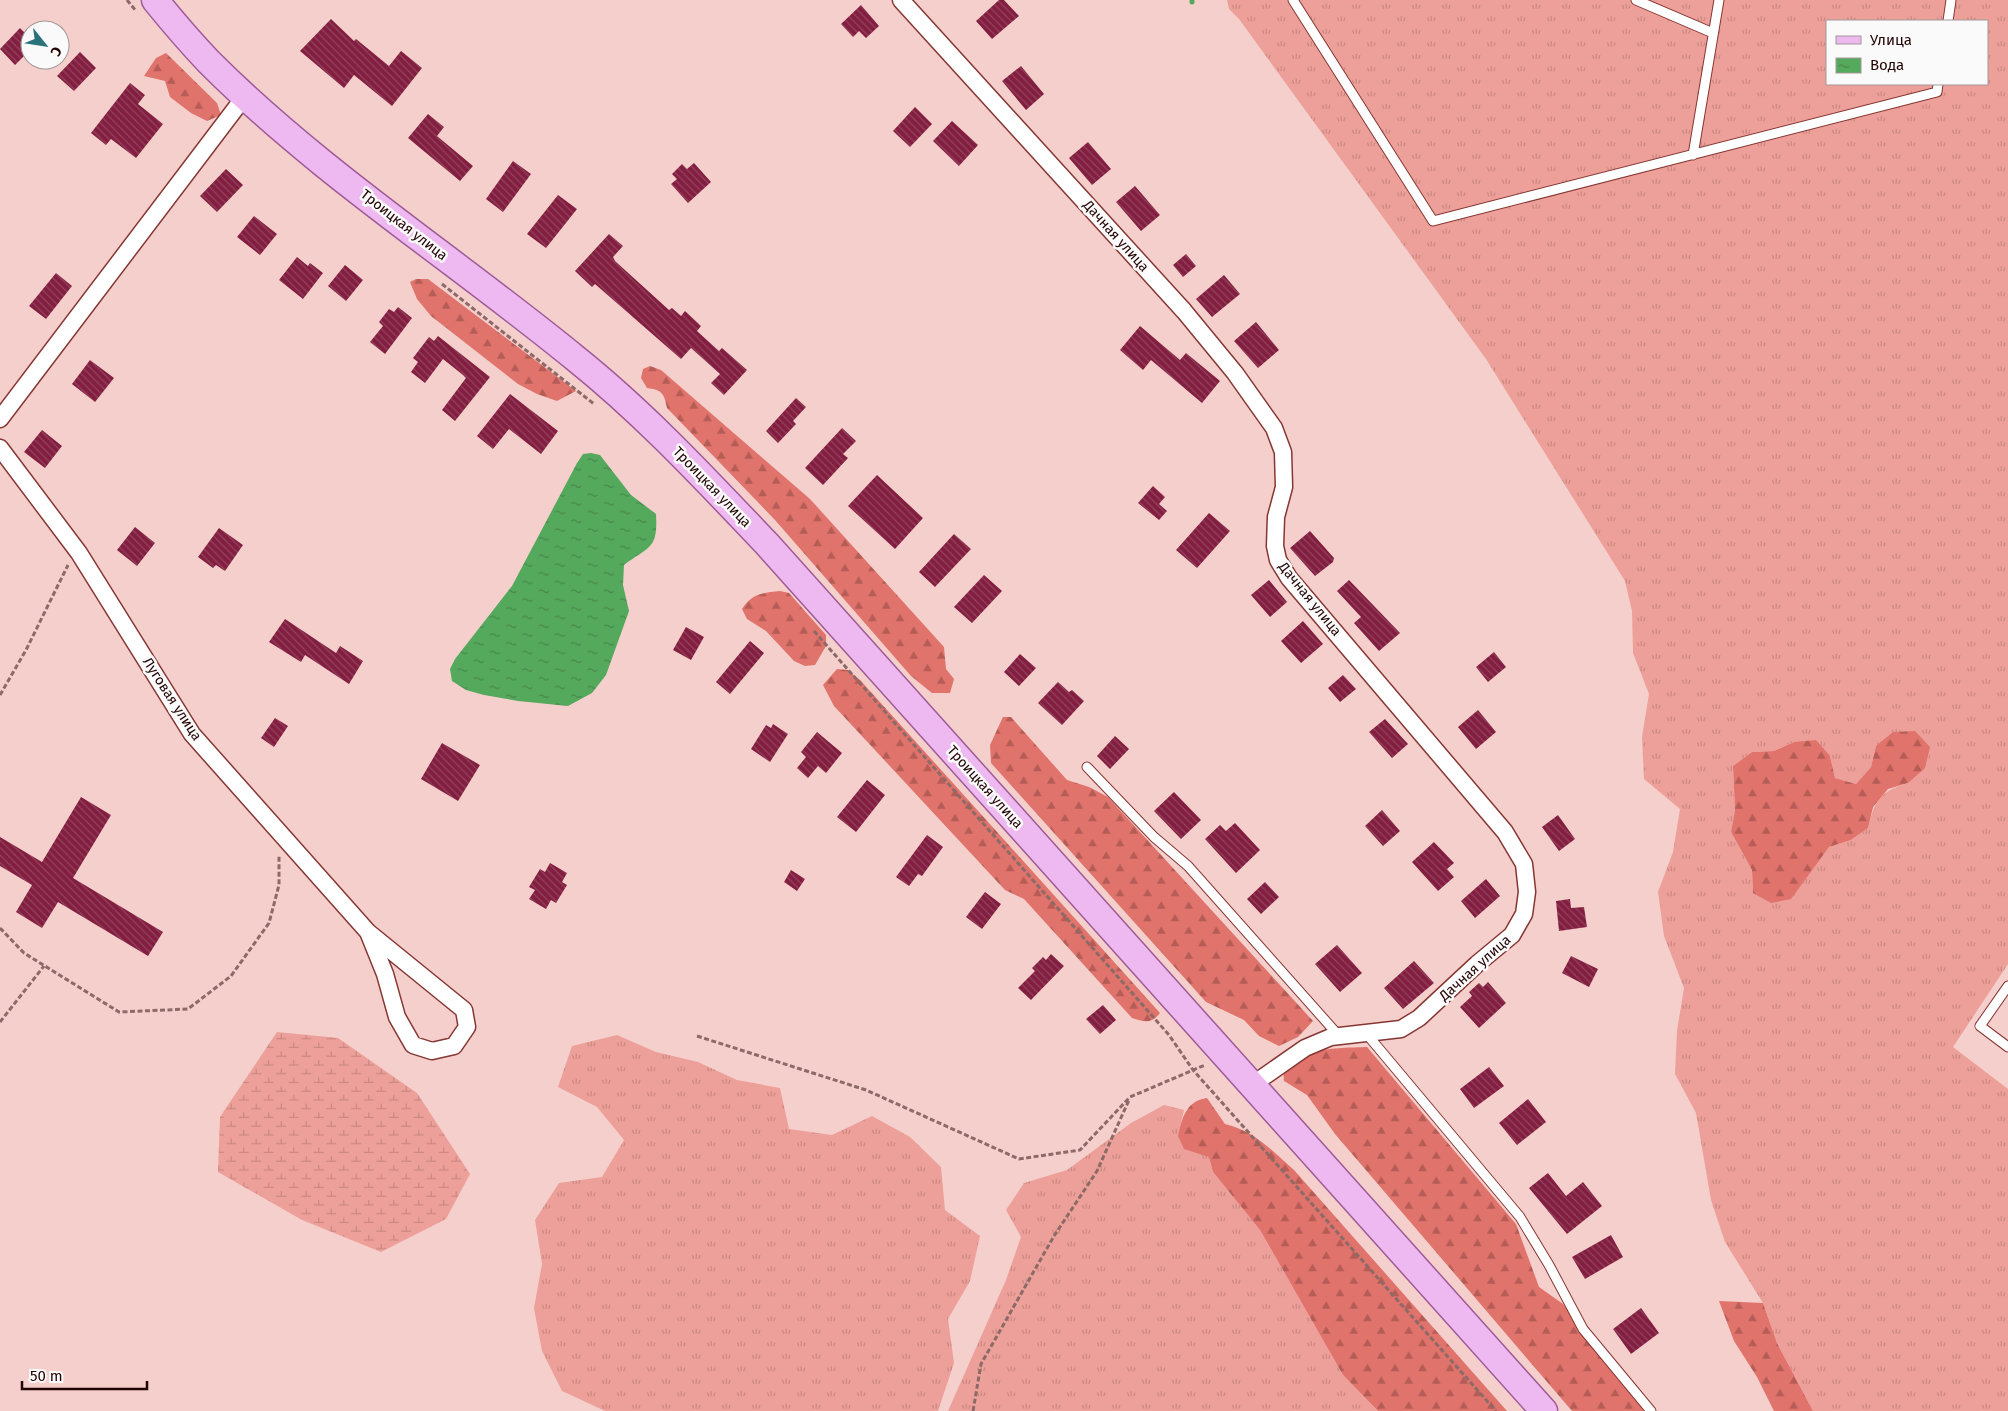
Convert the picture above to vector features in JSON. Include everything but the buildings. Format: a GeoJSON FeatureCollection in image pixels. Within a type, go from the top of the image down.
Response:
{"type":"FeatureCollection","features":[{"type":"Feature","properties":{"kind":"main road","name":"Троицкая улица"},"geometry":{"type":"LineString","coordinates":[[147,8],[209,61],[245,96],[347,181],[574,357],[634,407],[692,465],[767,544],[1544,1411]]}},
{"type":"Feature","properties":{"kind":"street","name":"Дачная улица"},"geometry":{"type":"LineString","coordinates":[[901,0],[1184,311],[1246,388],[1274,428],[1283,452],[1284,487],[1276,527],[1275,546],[1278,560],[1289,578],[1505,832],[1524,864],[1527,892],[1524,914],[1512,936],[1477,964],[1419,1018],[1401,1029],[1339,1036],[1304,1048],[1252,1085]]}},
{"type":"Feature","properties":{"kind":"street"},"geometry":{"type":"LineString","coordinates":[[0,419],[245,96]]}},
{"type":"Feature","properties":{"kind":"street","name":"Луговая улица"},"geometry":{"type":"LineString","coordinates":[[0,448],[76,549],[192,734],[368,932],[464,1010],[467,1027],[454,1046],[432,1051],[413,1045],[397,1017],[385,974],[368,932]]}},
{"type":"Feature","properties":{"kind":"lane"},"geometry":{"type":"LineString","coordinates":[[1293,0],[1433,221],[1937,92],[1938,85]]}},
{"type":"Feature","properties":{"kind":"lane"},"geometry":{"type":"LineString","coordinates":[[1636,0],[1713,33]]}},
{"type":"Feature","properties":{"kind":"lane"},"geometry":{"type":"LineString","coordinates":[[1693,154],[1718,0]]}},
{"type":"Feature","properties":{"kind":"lane"},"geometry":{"type":"LineString","coordinates":[[1948,20],[1951,0]]}},
{"type":"Feature","properties":{"kind":"lane"},"geometry":{"type":"LineString","coordinates":[[1088,767],[1154,837],[1188,866],[1339,1036]]}},
{"type":"Feature","properties":{"kind":"lane"},"geometry":{"type":"LineString","coordinates":[[2008,986],[1980,1026],[2008,1047]]}},
{"type":"Feature","properties":{"kind":"lane"},"geometry":{"type":"LineString","coordinates":[[1365,1032],[1520,1218],[1549,1264],[1583,1329],[1651,1411]]}},
{"type":"Feature","properties":{"kind":"path"},"geometry":{"type":"LineString","coordinates":[[127,0],[147,8]]}},
{"type":"Feature","properties":{"kind":"path"},"geometry":{"type":"LineString","coordinates":[[434,278],[596,406]]}},
{"type":"Feature","properties":{"kind":"path"},"geometry":{"type":"LineString","coordinates":[[0,695],[26,650],[76,549]]}},
{"type":"Feature","properties":{"kind":"path"},"geometry":{"type":"LineString","coordinates":[[810,626],[1169,1035],[1192,1070],[1496,1411]]}},
{"type":"Feature","properties":{"kind":"path"},"geometry":{"type":"LineString","coordinates":[[0,928],[24,953],[119,1012],[188,1009],[231,976],[269,923],[279,885],[280,832]]}},
{"type":"Feature","properties":{"kind":"path"},"geometry":{"type":"LineString","coordinates":[[0,1022],[44,966]]}},
{"type":"Feature","properties":{"kind":"path"},"geometry":{"type":"LineString","coordinates":[[697,1036],[866,1090],[1019,1159],[1080,1150],[1130,1097],[1192,1070],[1218,1047]]}},
{"type":"Feature","properties":{"kind":"path"},"geometry":{"type":"LineString","coordinates":[[973,1411],[981,1364],[1054,1236],[1097,1171],[1130,1097]]}},
{"type":"Feature","properties":{"kind":"green space"},"geometry":{"type":"Polygon","coordinates":[[[1227,0],[2008,0],[2008,964],[1953,1047],[2008,1089],[2008,1411],[1813,1411],[1777,1343],[1763,1303],[1725,1242],[1711,1200],[1696,1113],[1675,1074],[1677,1031],[1684,988],[1664,936],[1658,892],[1673,852],[1680,809],[1644,779],[1642,737],[1649,694],[1633,653],[1632,611],[1625,581],[1486,359],[1239,19],[1229,9],[1227,0]],[[1794,742],[1774,751],[1752,752],[1733,766],[1735,810],[1731,832],[1752,870],[1753,893],[1816,863],[1829,847],[1851,840],[1868,828],[1873,810],[1880,798],[1891,790],[1908,783],[1876,746],[1871,767],[1856,784],[1835,778],[1830,756],[1794,742]]]}},
{"type":"Feature","properties":{"kind":"green space"},"geometry":{"type":"Polygon","coordinates":[[[166,53],[217,103],[221,115],[207,121],[191,113],[170,97],[165,81],[144,76],[156,58],[166,53]]]}},
{"type":"Feature","properties":{"kind":"green space"},"geometry":{"type":"Polygon","coordinates":[[[416,279],[428,279],[576,391],[557,401],[537,394],[518,384],[431,316],[417,299],[410,282],[416,279]]]}},
{"type":"Feature","properties":{"kind":"green space"},"geometry":{"type":"Polygon","coordinates":[[[650,366],[661,370],[810,499],[944,647],[946,669],[954,679],[950,693],[932,693],[911,676],[775,520],[667,408],[662,393],[647,388],[641,378],[643,369],[650,366]]]}},
{"type":"Feature","properties":{"kind":"green space"},"geometry":{"type":"Polygon","coordinates":[[[780,591],[789,593],[826,635],[826,646],[815,665],[805,666],[794,661],[766,631],[747,619],[742,609],[754,597],[763,593],[780,591]]]}},
{"type":"Feature","properties":{"kind":"green space"},"geometry":{"type":"Polygon","coordinates":[[[837,669],[848,670],[861,681],[1160,1013],[1157,1017],[1148,1021],[1132,1018],[1024,899],[1005,890],[834,706],[823,685],[837,669]]]}},
{"type":"Feature","properties":{"kind":"green space"},"geometry":{"type":"Polygon","coordinates":[[[1003,717],[1011,717],[1067,780],[1089,787],[1108,797],[1313,1021],[1298,1037],[1279,1046],[1259,1036],[1244,1020],[1206,1002],[991,763],[990,745],[1003,717]]]}},
{"type":"Feature","properties":{"kind":"green space"},"geometry":{"type":"Polygon","coordinates":[[[1915,731],[1930,747],[1925,768],[1908,783],[1888,789],[1873,807],[1868,828],[1851,840],[1829,847],[1791,899],[1771,903],[1753,893],[1752,870],[1731,832],[1735,810],[1733,766],[1752,752],[1774,751],[1794,742],[1816,740],[1830,756],[1835,778],[1856,784],[1871,767],[1876,746],[1893,732],[1915,731]]]}},
{"type":"Feature","properties":{"kind":"green space"},"geometry":{"type":"Polygon","coordinates":[[[277,1032],[338,1038],[417,1093],[470,1174],[446,1219],[381,1252],[302,1220],[218,1172],[220,1117],[277,1032]]]}},
{"type":"Feature","properties":{"kind":"green space"},"geometry":{"type":"Polygon","coordinates":[[[617,1035],[656,1052],[698,1062],[737,1080],[780,1088],[789,1129],[832,1135],[872,1116],[910,1137],[941,1167],[945,1210],[980,1236],[970,1281],[948,1319],[954,1363],[938,1411],[605,1411],[562,1391],[542,1351],[534,1308],[542,1264],[535,1220],[559,1183],[602,1177],[624,1140],[597,1107],[558,1087],[572,1046],[617,1035]]]}},
{"type":"Feature","properties":{"kind":"green space"},"geometry":{"type":"Polygon","coordinates":[[[1367,1047],[1516,1224],[1539,1287],[1563,1304],[1647,1411],[1572,1411],[1335,1134],[1307,1095],[1284,1081],[1285,1070],[1291,1061],[1302,1055],[1330,1049],[1367,1047]]]}},
{"type":"Feature","properties":{"kind":"green space"},"geometry":{"type":"Polygon","coordinates":[[[1207,1098],[1225,1124],[1245,1131],[1254,1137],[1294,1170],[1507,1411],[1378,1411],[1343,1375],[1260,1230],[1213,1172],[1209,1157],[1184,1149],[1178,1136],[1183,1117],[1194,1103],[1207,1098]]]}},
{"type":"Feature","properties":{"kind":"green space"},"geometry":{"type":"Polygon","coordinates":[[[1164,1105],[1184,1110],[1178,1136],[1209,1157],[1213,1172],[1260,1230],[1343,1375],[1378,1411],[948,1411],[1006,1280],[1021,1237],[1006,1210],[1024,1183],[1067,1170],[1131,1123],[1164,1105]]]}},
{"type":"Feature","properties":{"kind":"green space"},"geometry":{"type":"Polygon","coordinates":[[[1719,1301],[1763,1303],[1777,1343],[1813,1411],[1774,1411],[1757,1377],[1734,1341],[1719,1301]]]}},
{"type":"Feature","properties":{"kind":"water"},"geometry":{"type":"Polygon","coordinates":[[[583,454],[600,455],[631,495],[656,514],[654,541],[646,550],[624,565],[623,585],[629,611],[606,675],[592,693],[568,706],[518,701],[466,690],[452,681],[450,669],[455,659],[512,586],[577,463],[583,454]]]}}]}
